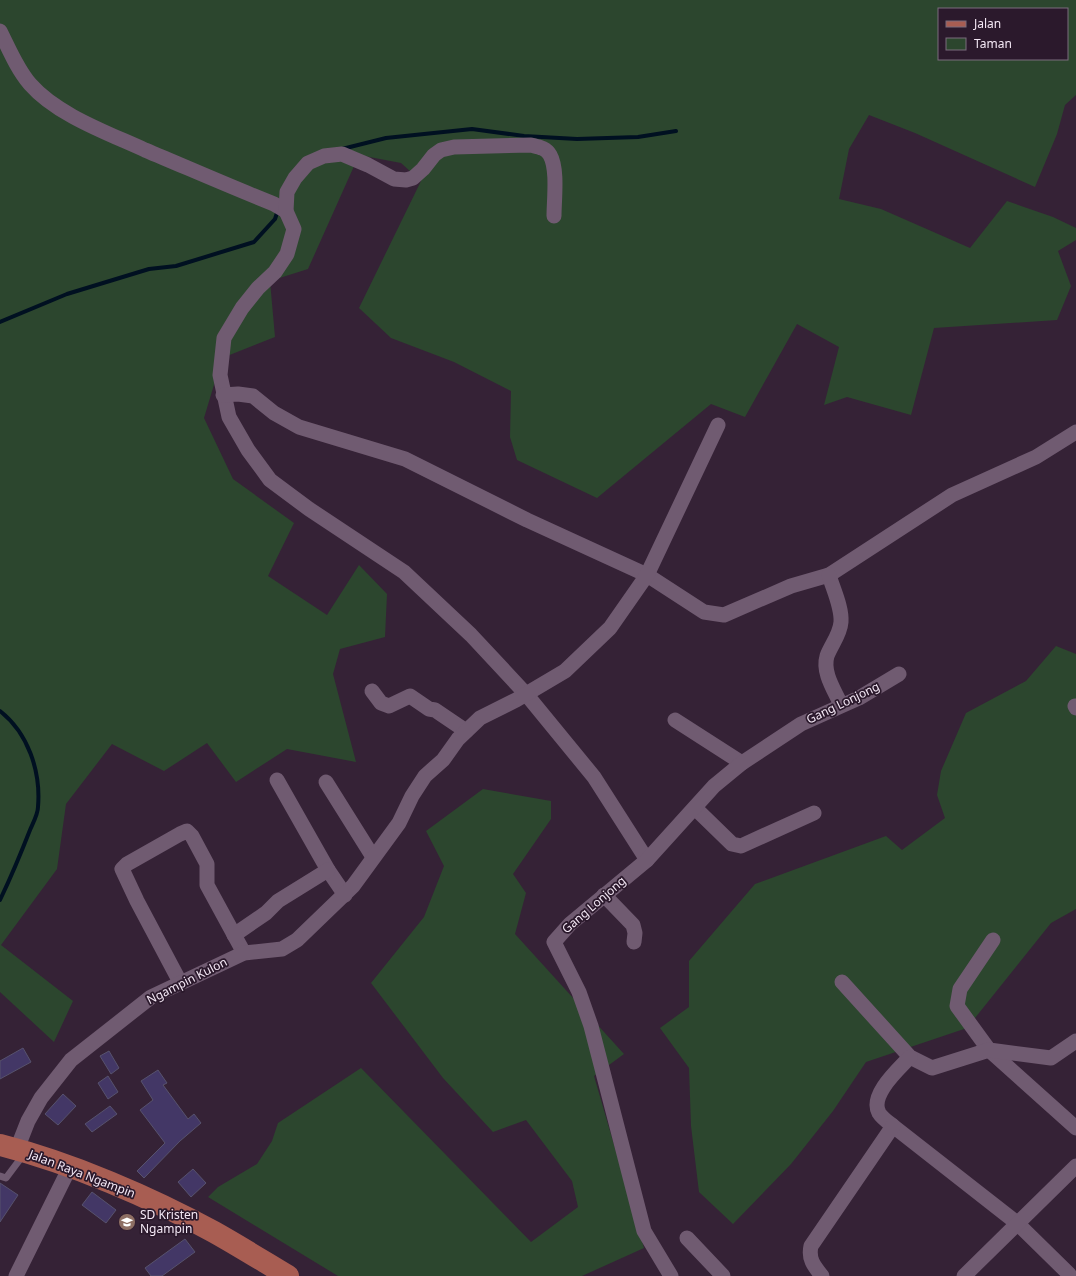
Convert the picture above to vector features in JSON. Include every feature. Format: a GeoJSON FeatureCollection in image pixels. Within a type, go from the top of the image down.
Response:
{"type":"FeatureCollection","features":[{"type":"Feature","properties":{"kind":"main road","name":"Jalan Raya Ngampin"},"geometry":{"type":"LineString","coordinates":[[14,1149],[70,1168],[143,1197],[214,1232],[288,1276]]}},
{"type":"Feature","properties":{"kind":"street"},"geometry":{"type":"LineString","coordinates":[[0,31],[13,57],[30,84],[54,104],[114,136],[280,208],[294,229],[287,254],[275,272],[258,288],[242,308],[224,338],[220,374],[223,395],[229,417],[248,450],[270,480],[309,509],[404,572],[472,635],[526,694],[594,777],[647,860]]}},
{"type":"Feature","properties":{"kind":"street"},"geometry":{"type":"LineString","coordinates":[[280,208],[295,178],[308,163],[324,156],[342,154],[368,164],[394,179],[406,180],[413,178],[423,169],[434,155],[442,150],[454,147],[531,145],[542,147],[550,156],[554,169],[554,216]]}},
{"type":"Feature","properties":{"kind":"street"},"geometry":{"type":"LineString","coordinates":[[223,395],[238,394],[252,396],[274,413],[299,427],[405,459],[526,520],[646,575],[704,612],[724,615],[791,586],[829,575],[952,495],[1036,457],[1076,432]]}},
{"type":"Feature","properties":{"kind":"street","name":"Ngampin Kulon"},"geometry":{"type":"LineString","coordinates":[[14,1149],[41,1098],[71,1060],[150,997],[244,953],[282,949],[311,929],[353,886],[399,823],[412,796],[426,776],[443,760],[466,732],[480,718],[526,694],[565,671],[602,637],[610,628],[646,575],[718,425]]}},
{"type":"Feature","properties":{"kind":"street"},"geometry":{"type":"LineString","coordinates":[[829,575],[841,620],[840,630],[827,657],[826,665],[828,676],[841,705]]}},
{"type":"Feature","properties":{"kind":"street","name":"Gang Lonjong"},"geometry":{"type":"LineString","coordinates":[[671,1276],[644,1231],[590,1026],[579,992],[554,942],[570,924],[647,860],[714,786],[742,763],[801,724],[859,698],[899,674]]}},
{"type":"Feature","properties":{"kind":"street"},"geometry":{"type":"LineString","coordinates":[[372,691],[381,703],[388,706],[410,696],[429,709],[435,710],[466,732]]}},
{"type":"Feature","properties":{"kind":"street"},"geometry":{"type":"LineString","coordinates":[[676,720],[742,763]]}},
{"type":"Feature","properties":{"kind":"street"},"geometry":{"type":"LineString","coordinates":[[277,780],[328,870],[344,895]]}},
{"type":"Feature","properties":{"kind":"street"},"geometry":{"type":"LineString","coordinates":[[326,782],[370,861]]}},
{"type":"Feature","properties":{"kind":"street"},"geometry":{"type":"LineString","coordinates":[[695,808],[732,844],[741,846],[814,813]]}},
{"type":"Feature","properties":{"kind":"street"},"geometry":{"type":"LineString","coordinates":[[180,982],[136,901],[122,869],[127,864],[180,834],[187,831],[192,836],[207,864],[207,885],[244,953]]}},
{"type":"Feature","properties":{"kind":"street"},"geometry":{"type":"LineString","coordinates":[[234,935],[266,913],[278,901],[328,870]]}},
{"type":"Feature","properties":{"kind":"street"},"geometry":{"type":"LineString","coordinates":[[604,895],[633,925],[635,933],[634,942]]}},
{"type":"Feature","properties":{"kind":"street"},"geometry":{"type":"LineString","coordinates":[[993,940],[960,989],[957,1006],[988,1050],[1076,1128]]}},
{"type":"Feature","properties":{"kind":"street"},"geometry":{"type":"LineString","coordinates":[[842,982],[910,1057],[932,1068],[988,1050],[1051,1058],[1076,1041]]}},
{"type":"Feature","properties":{"kind":"street"},"geometry":{"type":"LineString","coordinates":[[910,1057],[880,1092],[876,1102],[879,1113],[893,1126],[1017,1223],[1071,1273]]}},
{"type":"Feature","properties":{"kind":"street"},"geometry":{"type":"LineString","coordinates":[[822,1276],[812,1264],[810,1254],[812,1246],[893,1126]]}},
{"type":"Feature","properties":{"kind":"street"},"geometry":{"type":"LineString","coordinates":[[964,1276],[1076,1166]]}},
{"type":"Feature","properties":{"kind":"street"},"geometry":{"type":"LineString","coordinates":[[16,1276],[70,1168]]}},
{"type":"Feature","properties":{"kind":"street"},"geometry":{"type":"LineString","coordinates":[[687,1238],[723,1276]]}},
{"type":"Feature","properties":{"kind":"lane"},"geometry":{"type":"LineString","coordinates":[[0,1176],[6,1178],[14,1149]]}},
{"type":"Feature","properties":{"kind":"green space"},"geometry":{"type":"Polygon","coordinates":[[[0,0],[1076,0],[1076,95],[1065,105],[1057,134],[1035,187],[915,133],[869,115],[849,149],[839,199],[881,209],[970,248],[1007,201],[1053,217],[1076,228],[1076,240],[1058,251],[1071,286],[1057,320],[934,328],[911,415],[847,397],[824,405],[839,347],[797,324],[745,417],[711,404],[597,498],[517,460],[510,437],[511,391],[454,362],[391,338],[359,308],[421,181],[401,163],[359,155],[308,269],[270,281],[275,337],[222,358],[204,418],[233,479],[294,523],[268,576],[327,615],[359,565],[387,594],[385,637],[340,649],[333,674],[356,762],[287,749],[236,782],[207,743],[164,771],[112,744],[66,804],[57,869],[1,945],[73,1001],[54,1042],[0,992],[0,0]]]}},
{"type":"Feature","properties":{"kind":"green space"},"geometry":{"type":"Polygon","coordinates":[[[1056,646],[1076,654],[1076,909],[1051,923],[967,1028],[866,1062],[833,1111],[791,1164],[733,1224],[699,1192],[691,1126],[689,1068],[660,1028],[689,1007],[689,961],[755,884],[886,836],[902,850],[945,818],[937,795],[941,771],[966,713],[1026,681],[1056,646]]]}},
{"type":"Feature","properties":{"kind":"green space"},"geometry":{"type":"Polygon","coordinates":[[[483,789],[551,801],[551,819],[513,874],[526,893],[515,934],[624,1054],[594,1076],[644,1248],[582,1276],[338,1276],[208,1197],[218,1187],[257,1164],[272,1141],[278,1123],[361,1068],[531,1242],[578,1207],[572,1181],[526,1120],[493,1132],[443,1078],[371,983],[424,917],[444,866],[426,831],[483,789]]]}},
{"type":"Feature","properties":{"kind":"building"},"geometry":{"type":"Polygon","coordinates":[[[23,1048],[31,1062],[0,1079],[0,1061],[23,1048]]]}},
{"type":"Feature","properties":{"kind":"building"},"geometry":{"type":"Polygon","coordinates":[[[109,1051],[119,1068],[111,1074],[100,1056],[109,1051]]]}},
{"type":"Feature","properties":{"kind":"building"},"geometry":{"type":"Polygon","coordinates":[[[158,1070],[167,1083],[163,1085],[188,1119],[194,1114],[201,1123],[180,1141],[144,1178],[137,1171],[165,1143],[140,1110],[153,1100],[141,1081],[158,1070]]]}},
{"type":"Feature","properties":{"kind":"building"},"geometry":{"type":"Polygon","coordinates":[[[108,1076],[118,1092],[108,1099],[98,1083],[108,1076]]]}},
{"type":"Feature","properties":{"kind":"building"},"geometry":{"type":"Polygon","coordinates":[[[63,1094],[76,1106],[58,1125],[45,1114],[63,1094]]]}},
{"type":"Feature","properties":{"kind":"building"},"geometry":{"type":"Polygon","coordinates":[[[110,1106],[117,1114],[92,1132],[85,1124],[110,1106]]]}},
{"type":"Feature","properties":{"kind":"building"},"geometry":{"type":"Polygon","coordinates":[[[193,1169],[206,1183],[191,1197],[178,1182],[193,1169]]]}},
{"type":"Feature","properties":{"kind":"building"},"geometry":{"type":"Polygon","coordinates":[[[0,1183],[18,1195],[0,1222],[0,1183]]]}},
{"type":"Feature","properties":{"kind":"building"},"geometry":{"type":"Polygon","coordinates":[[[92,1192],[116,1210],[106,1223],[82,1205],[92,1192]]]}},
{"type":"Feature","properties":{"kind":"building"},"geometry":{"type":"Polygon","coordinates":[[[185,1239],[195,1252],[162,1276],[151,1276],[145,1268],[185,1239]]]}},
{"type":"Feature","properties":{"kind":"waterway"},"geometry":{"type":"LineString","coordinates":[[342,149],[386,138],[472,129],[524,136],[577,139],[638,137],[676,131]]}},
{"type":"Feature","properties":{"kind":"waterway"},"geometry":{"type":"LineString","coordinates":[[0,322],[67,294],[149,269],[176,266],[254,242],[275,219],[278,210]]}},
{"type":"Feature","properties":{"kind":"waterway"},"geometry":{"type":"LineString","coordinates":[[0,711],[18,730],[31,754],[35,767],[38,793],[38,810],[36,816],[0,900]]}},
{"type":"Feature","properties":{"kind":"place","name":"SD Kristen Ngampin"},"geometry":{"type":"Point","coordinates":[127,1222]}}]}
